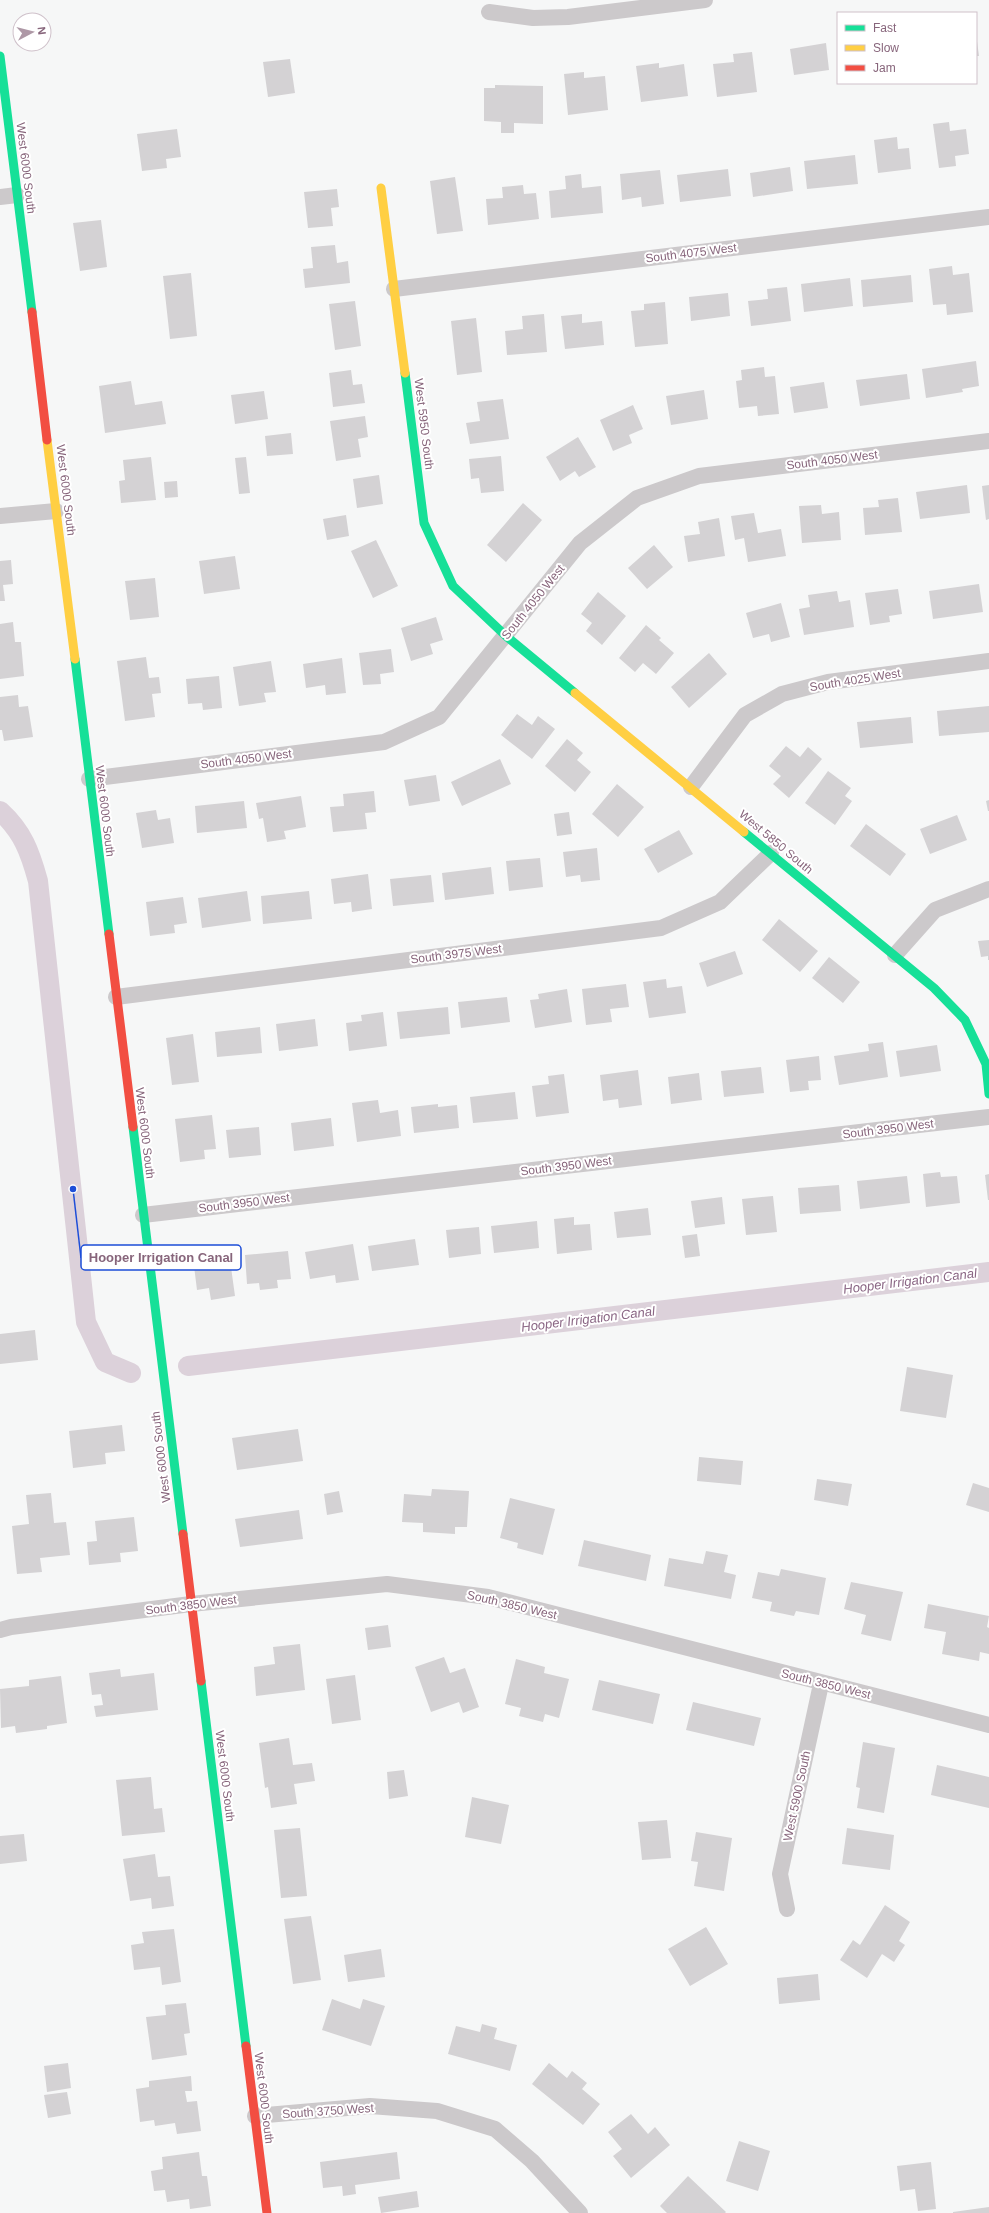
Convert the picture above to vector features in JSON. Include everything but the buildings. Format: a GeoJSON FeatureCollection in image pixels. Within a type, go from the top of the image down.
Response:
{"type":"FeatureCollection","features":[{"type":"Feature","properties":{"kind":"street"},"geometry":{"type":"LineString","coordinates":[[489,12],[533,18],[568,18],[662,3],[705,0]]}},
{"type":"Feature","properties":{"kind":"street","name":"West 6000 South"},"geometry":{"type":"LineString","coordinates":[[0,56],[267,2213]]}},
{"type":"Feature","properties":{"kind":"street","name":"West 5950 South"},"geometry":{"type":"LineString","coordinates":[[381,188],[424,523],[453,586],[506,636]]}},
{"type":"Feature","properties":{"kind":"street"},"geometry":{"type":"LineString","coordinates":[[0,197],[17,195]]}},
{"type":"Feature","properties":{"kind":"street","name":"South 4075 West"},"geometry":{"type":"LineString","coordinates":[[394,289],[989,217]]}},
{"type":"Feature","properties":{"kind":"street","name":"South 4050 West"},"geometry":{"type":"LineString","coordinates":[[89,779],[384,742],[439,717],[580,543],[637,498],[699,476],[989,441]]}},
{"type":"Feature","properties":{"kind":"street"},"geometry":{"type":"LineString","coordinates":[[0,516],[56,511]]}},
{"type":"Feature","properties":{"kind":"street","name":"West 5850 South"},"geometry":{"type":"LineString","coordinates":[[506,636],[934,988],[965,1020],[986,1064],[989,1094]]}},
{"type":"Feature","properties":{"kind":"street","name":"South 4025 West"},"geometry":{"type":"LineString","coordinates":[[691,787],[745,715],[782,694],[828,682],[989,661]]}},
{"type":"Feature","properties":{"kind":"street","name":"South 3975 West"},"geometry":{"type":"LineString","coordinates":[[116,997],[661,928],[720,902],[771,853]]}},
{"type":"Feature","properties":{"kind":"street"},"geometry":{"type":"LineString","coordinates":[[895,955],[935,910],[989,889]]}},
{"type":"Feature","properties":{"kind":"street","name":"South 3950 West"},"geometry":{"type":"LineString","coordinates":[[143,1215],[989,1117]]}},
{"type":"Feature","properties":{"kind":"street","name":"South 3850 West"},"geometry":{"type":"LineString","coordinates":[[0,1630],[11,1627],[191,1604],[387,1584],[488,1597],[821,1684],[989,1725]]}},
{"type":"Feature","properties":{"kind":"street","name":"West 5900 South"},"geometry":{"type":"LineString","coordinates":[[787,1909],[780,1874],[821,1684]]}},
{"type":"Feature","properties":{"kind":"street","name":"South 3750 West"},"geometry":{"type":"LineString","coordinates":[[255,2116],[370,2106],[437,2111],[495,2129],[532,2161],[580,2213]]}},
{"type":"Feature","properties":{"kind":"waterway","name":"Hooper Irrigation Canal"},"geometry":{"type":"LineString","coordinates":[[0,811],[15,827],[25,843],[38,881],[86,1322],[105,1362],[131,1373]]}},
{"type":"Feature","properties":{"kind":"waterway","name":"Hooper Irrigation Canal"},"geometry":{"type":"LineString","coordinates":[[188,1366],[989,1272]]}},
{"type":"Feature","properties":{"kind":"traffic: fast"},"geometry":{"type":"LineString","coordinates":[[0,56],[32,312]]}},
{"type":"Feature","properties":{"kind":"traffic: fast"},"geometry":{"type":"LineString","coordinates":[[405,373],[424,523],[453,586],[506,636],[575,693]]}},
{"type":"Feature","properties":{"kind":"traffic: fast"},"geometry":{"type":"LineString","coordinates":[[75,659],[109,934]]}},
{"type":"Feature","properties":{"kind":"traffic: fast"},"geometry":{"type":"LineString","coordinates":[[744,832],[934,988],[965,1020],[986,1064],[989,1094]]}},
{"type":"Feature","properties":{"kind":"traffic: fast"},"geometry":{"type":"LineString","coordinates":[[133,1127],[183,1534]]}},
{"type":"Feature","properties":{"kind":"traffic: fast"},"geometry":{"type":"LineString","coordinates":[[201,1681],[246,2046]]}},
{"type":"Feature","properties":{"kind":"traffic: slow"},"geometry":{"type":"LineString","coordinates":[[381,188],[405,373]]}},
{"type":"Feature","properties":{"kind":"traffic: slow"},"geometry":{"type":"LineString","coordinates":[[47,440],[75,659]]}},
{"type":"Feature","properties":{"kind":"traffic: slow"},"geometry":{"type":"LineString","coordinates":[[575,693],[744,832]]}},
{"type":"Feature","properties":{"kind":"traffic: jam"},"geometry":{"type":"LineString","coordinates":[[32,312],[47,440]]}},
{"type":"Feature","properties":{"kind":"traffic: jam"},"geometry":{"type":"LineString","coordinates":[[109,934],[133,1127]]}},
{"type":"Feature","properties":{"kind":"traffic: jam"},"geometry":{"type":"LineString","coordinates":[[183,1534],[201,1681]]}},
{"type":"Feature","properties":{"kind":"traffic: jam"},"geometry":{"type":"LineString","coordinates":[[246,2046],[267,2213]]}},
{"type":"Feature","properties":{"kind":"place","name":"Hooper Irrigation Canal"},"geometry":{"type":"Point","coordinates":[73,1189]}}]}
